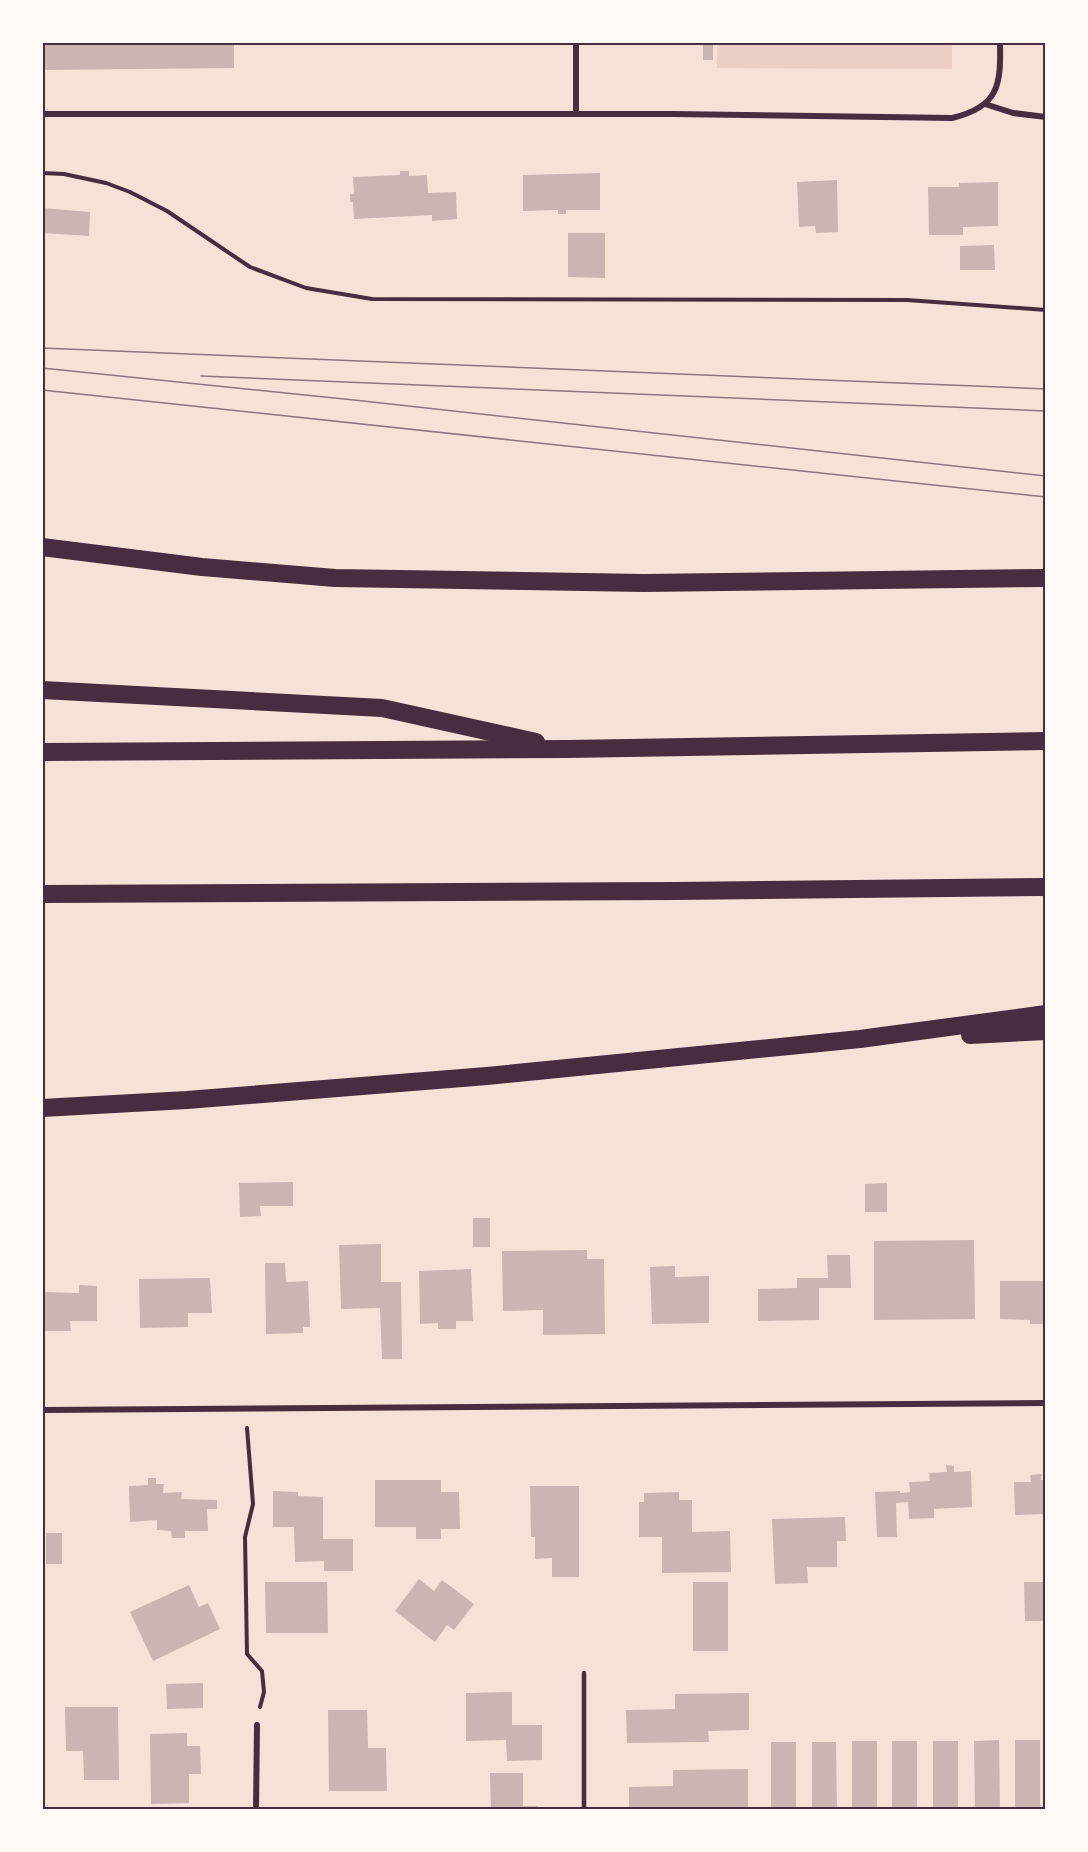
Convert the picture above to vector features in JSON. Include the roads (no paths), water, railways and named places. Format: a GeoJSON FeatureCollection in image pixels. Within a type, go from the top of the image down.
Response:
{"type":"FeatureCollection","features":[{"type":"Feature","properties":{"kind":"highway"},"geometry":{"type":"LineString","coordinates":[[42,547],[202,567],[335,578],[644,583],[1046,578]]}},
{"type":"Feature","properties":{"kind":"highway"},"geometry":{"type":"LineString","coordinates":[[42,690],[382,708],[567,748]]}},
{"type":"Feature","properties":{"kind":"highway"},"geometry":{"type":"LineString","coordinates":[[42,753],[1046,741]]}},
{"type":"Feature","properties":{"kind":"highway"},"geometry":{"type":"LineString","coordinates":[[42,894],[1046,887]]}},
{"type":"Feature","properties":{"kind":"highway"},"geometry":{"type":"LineString","coordinates":[[42,1108],[187,1100],[487,1076],[860,1039],[1046,1014]]}},
{"type":"Feature","properties":{"kind":"highway"},"geometry":{"type":"LineString","coordinates":[[860,1039],[1046,1031]]}},
{"type":"Feature","properties":{"kind":"street"},"geometry":{"type":"LineString","coordinates":[[576,42],[576,114]]}},
{"type":"Feature","properties":{"kind":"street"},"geometry":{"type":"LineString","coordinates":[[42,114],[576,114],[952,118],[971,113],[985,104],[995,90],[1001,74],[1000,42]]}},
{"type":"Feature","properties":{"kind":"street"},"geometry":{"type":"LineString","coordinates":[[985,104],[1013,113],[1046,117]]}},
{"type":"Feature","properties":{"kind":"street"},"geometry":{"type":"LineString","coordinates":[[42,1410],[1046,1403]]}},
{"type":"Feature","properties":{"kind":"street"},"geometry":{"type":"LineString","coordinates":[[256,1810],[257,1725]]}},
{"type":"Feature","properties":{"kind":"lane"},"geometry":{"type":"LineString","coordinates":[[584,1673],[584,1810]]}},
{"type":"Feature","properties":{"kind":"tram line"},"geometry":{"type":"LineString","coordinates":[[42,348],[1046,389]]}},
{"type":"Feature","properties":{"kind":"tram line"},"geometry":{"type":"LineString","coordinates":[[42,368],[1046,476]]}},
{"type":"Feature","properties":{"kind":"tram line"},"geometry":{"type":"LineString","coordinates":[[201,376],[1046,411]]}},
{"type":"Feature","properties":{"kind":"tram line"},"geometry":{"type":"LineString","coordinates":[[42,390],[1046,497]]}}]}
